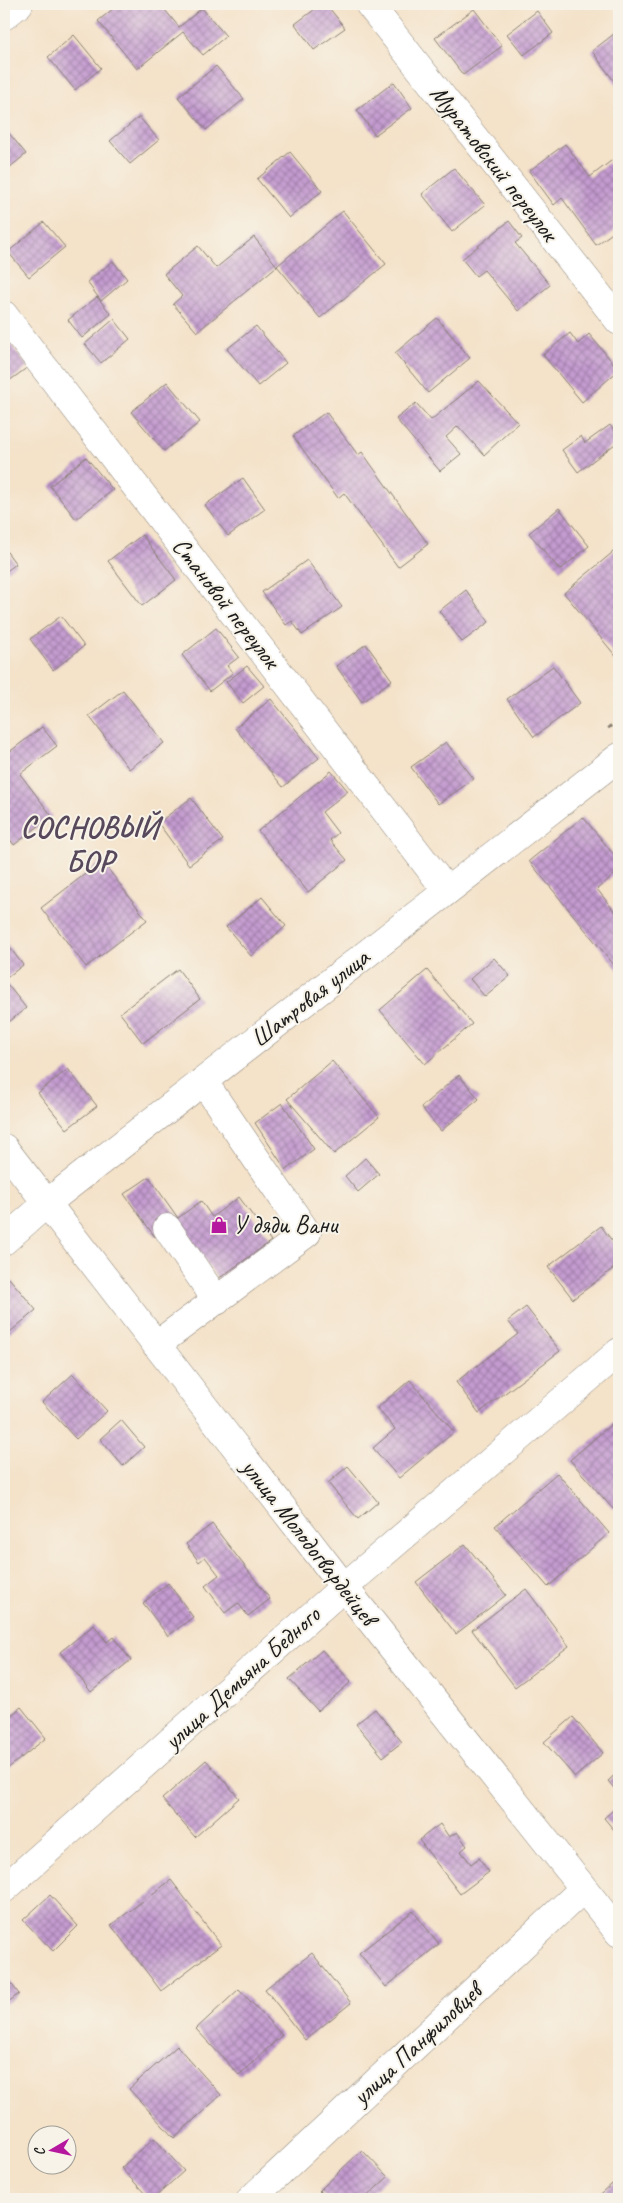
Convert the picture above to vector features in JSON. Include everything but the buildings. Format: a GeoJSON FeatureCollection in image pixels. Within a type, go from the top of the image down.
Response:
{"type":"FeatureCollection","features":[{"type":"Feature","properties":{"kind":"street"},"geometry":{"type":"LineString","coordinates":[[4,16],[19,4]]}},
{"type":"Feature","properties":{"kind":"street","name":"Муратовский переулок"},"geometry":{"type":"LineString","coordinates":[[369,4],[619,321]]}},
{"type":"Feature","properties":{"kind":"street","name":"Становой переулок"},"geometry":{"type":"LineString","coordinates":[[4,315],[447,891]]}},
{"type":"Feature","properties":{"kind":"street","name":"Шатровая улица"},"geometry":{"type":"LineString","coordinates":[[4,1241],[47,1203],[619,757]]}},
{"type":"Feature","properties":{"kind":"street"},"geometry":{"type":"LineString","coordinates":[[156,1345],[307,1233],[203,1082]]}},
{"type":"Feature","properties":{"kind":"street","name":"улица Молодогвардейцев"},"geometry":{"type":"LineString","coordinates":[[4,1148],[344,1587],[619,1933]]}},
{"type":"Feature","properties":{"kind":"street"},"geometry":{"type":"LineString","coordinates":[[167,1228],[217,1301]]}},
{"type":"Feature","properties":{"kind":"street","name":"улица Демьяна Бедного"},"geometry":{"type":"LineString","coordinates":[[4,1889],[344,1587],[619,1352]]}},
{"type":"Feature","properties":{"kind":"street","name":"улица Панфиловцев"},"geometry":{"type":"LineString","coordinates":[[251,2199],[583,1889]]}},
{"type":"Feature","properties":{"kind":"place","name":"У дяди Вани"},"geometry":{"type":"Point","coordinates":[219,1225]}},
{"type":"Feature","properties":{"kind":"district","name":"СОСНОВЫЙ БОР"},"geometry":{"type":"Point","coordinates":[90,844]}}]}
